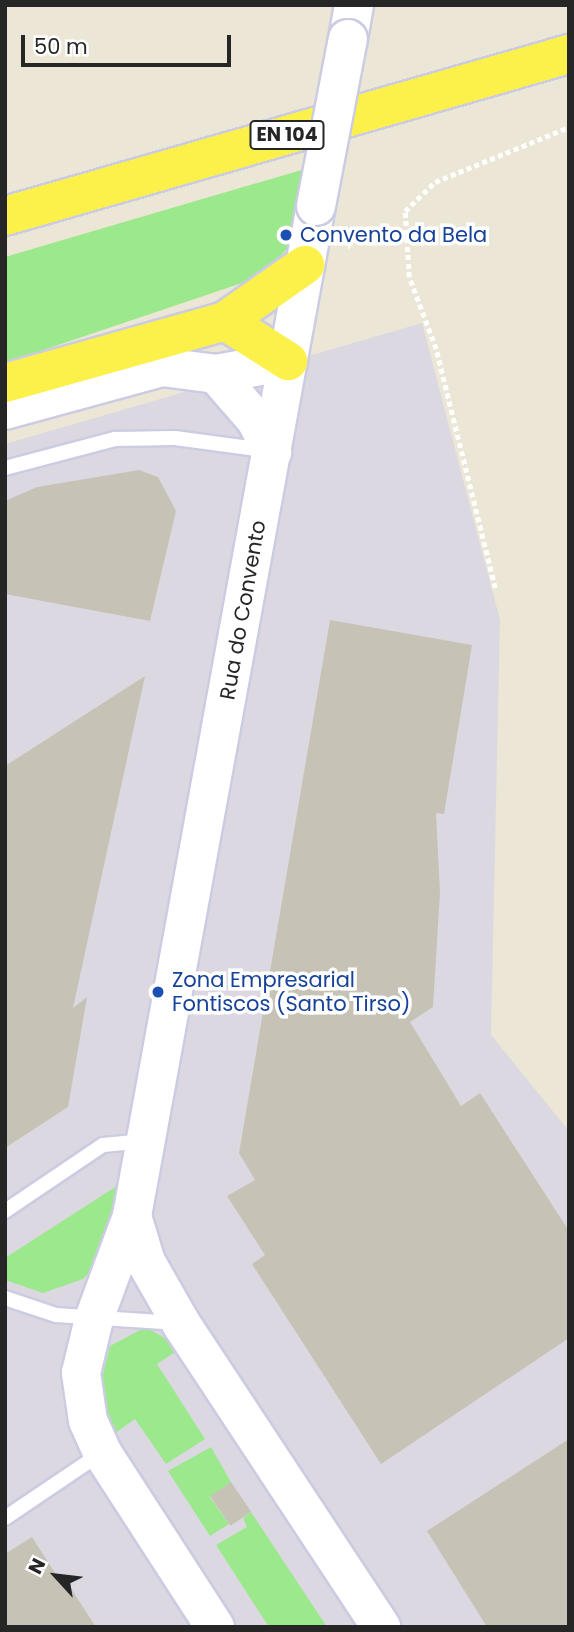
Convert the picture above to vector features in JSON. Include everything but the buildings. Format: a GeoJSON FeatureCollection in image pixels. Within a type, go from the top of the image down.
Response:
{"type":"FeatureCollection","features":[{"type":"Feature","properties":{"kind":"main road","name":"EN 104"},"geometry":{"type":"LineString","coordinates":[[5,216],[569,54]]}},
{"type":"Feature","properties":{"kind":"main road"},"geometry":{"type":"LineString","coordinates":[[5,383],[225,321],[305,265]]}},
{"type":"Feature","properties":{"kind":"main road"},"geometry":{"type":"LineString","coordinates":[[225,321],[288,361]]}},
{"type":"Feature","properties":{"kind":"street","name":"Rua do Convento"},"geometry":{"type":"LineString","coordinates":[[215,1627],[102,1452],[82,1396],[93,1319],[132,1216],[147,1141],[351,22]]}},
{"type":"Feature","properties":{"kind":"street"},"geometry":{"type":"LineString","coordinates":[[5,410],[162,367],[216,374],[288,361]]}},
{"type":"Feature","properties":{"kind":"street"},"geometry":{"type":"LineString","coordinates":[[216,374],[256,420],[272,452]]}},
{"type":"Feature","properties":{"kind":"street"},"geometry":{"type":"LineString","coordinates":[[132,1216],[146,1262],[182,1325],[381,1627]]}},
{"type":"Feature","properties":{"kind":"lane"},"geometry":{"type":"LineString","coordinates":[[5,468],[115,439],[175,438],[272,452]]}},
{"type":"Feature","properties":{"kind":"lane"},"geometry":{"type":"LineString","coordinates":[[5,1210],[103,1145],[147,1141]]}},
{"type":"Feature","properties":{"kind":"lane"},"geometry":{"type":"LineString","coordinates":[[5,1298],[56,1315],[93,1319],[139,1316],[182,1325]]}},
{"type":"Feature","properties":{"kind":"lane"},"geometry":{"type":"LineString","coordinates":[[5,1518],[102,1452]]}},
{"type":"Feature","properties":{"kind":"path"},"geometry":{"type":"LineString","coordinates":[[495,587],[436,349],[409,277],[405,211],[435,182],[569,127]]}},
{"type":"Feature","properties":{"kind":"shaded area"},"geometry":{"type":"Polygon","coordinates":[[[422,323],[500,620],[491,1035],[569,1131],[569,1627],[5,1627],[5,444],[422,323]]]}},
{"type":"Feature","properties":{"kind":"green space"},"geometry":{"type":"Polygon","coordinates":[[[305,169],[288,248],[260,277],[5,363],[5,257],[305,169]]]}},
{"type":"Feature","properties":{"kind":"green space"},"geometry":{"type":"Polygon","coordinates":[[[123,1182],[98,1263],[83,1279],[43,1293],[5,1280],[5,1258],[123,1182]]]}},
{"type":"Feature","properties":{"kind":"green space"},"geometry":{"type":"Polygon","coordinates":[[[146,1327],[181,1348],[157,1364],[205,1439],[166,1464],[135,1419],[110,1437],[98,1395],[110,1346],[146,1327]]]}},
{"type":"Feature","properties":{"kind":"green space"},"geometry":{"type":"Polygon","coordinates":[[[211,1447],[231,1482],[210,1497],[229,1524],[210,1536],[168,1471],[211,1447]]]}},
{"type":"Feature","properties":{"kind":"green space"},"geometry":{"type":"Polygon","coordinates":[[[251,1512],[327,1627],[269,1627],[216,1545],[247,1527],[243,1518],[251,1512]]]}},
{"type":"Feature","properties":{"kind":"place","name":"Convento da Bela"},"geometry":{"type":"Point","coordinates":[286,235]}},
{"type":"Feature","properties":{"kind":"place","name":"Zona Empresarial Fontiscos (Santo Tirso)"},"geometry":{"type":"Point","coordinates":[158,992]}}]}
